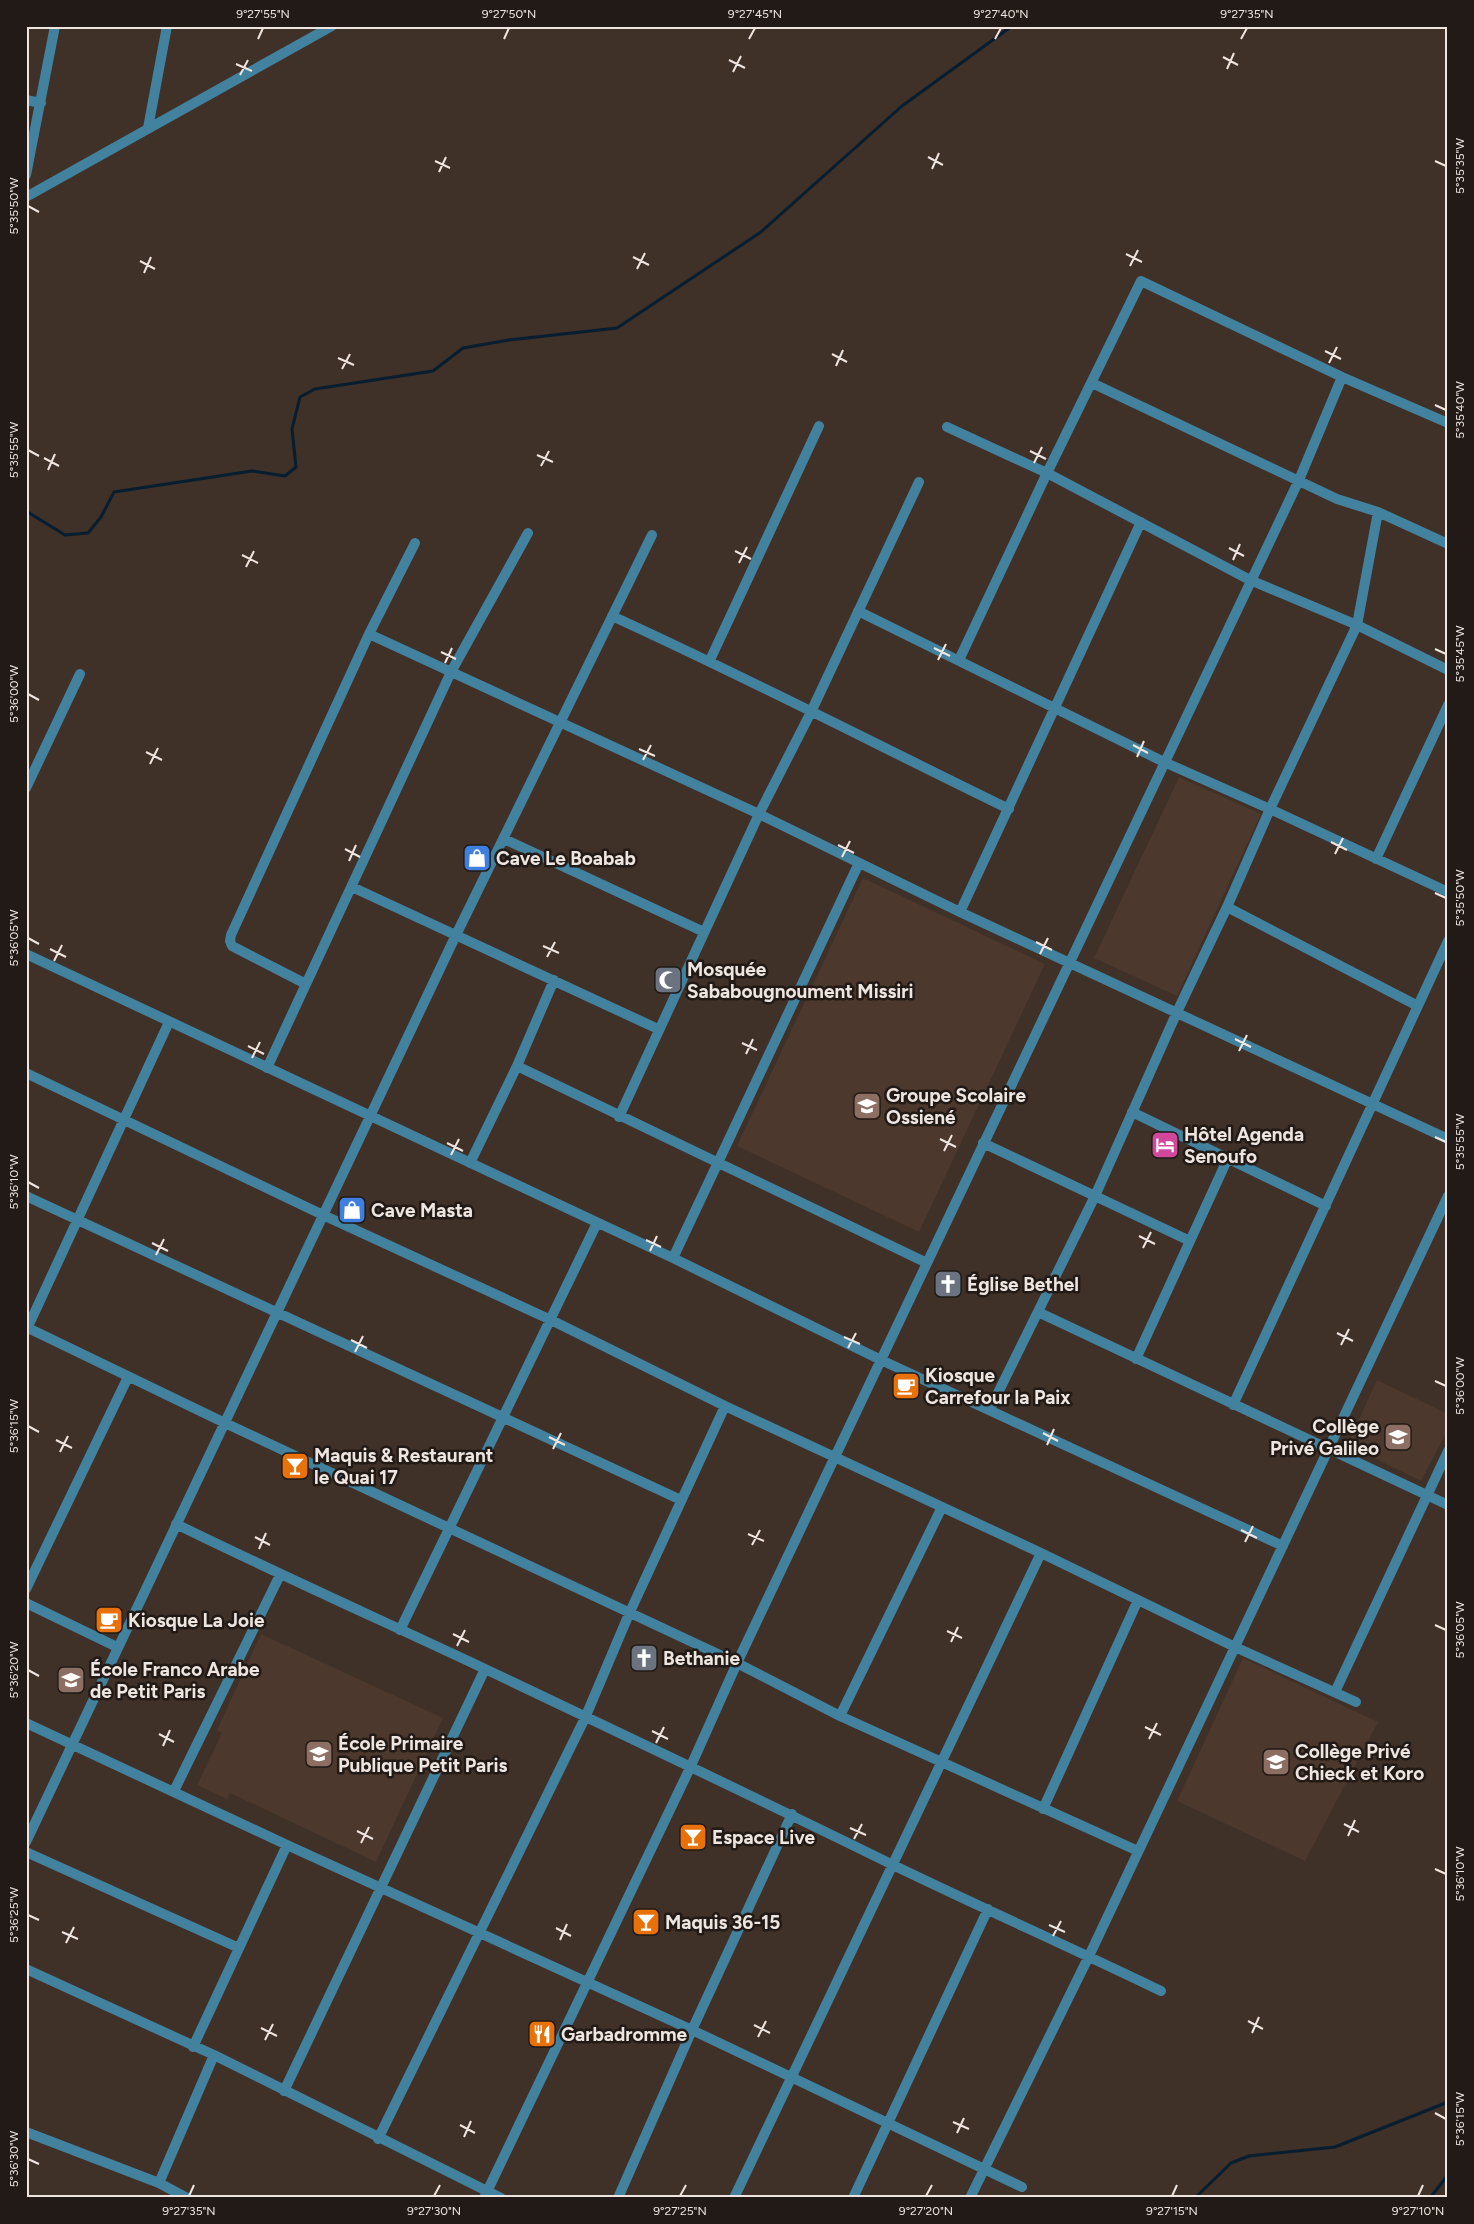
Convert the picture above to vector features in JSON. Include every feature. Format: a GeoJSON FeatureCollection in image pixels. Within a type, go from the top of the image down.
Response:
{"type":"FeatureCollection","features":[{"type":"Feature","properties":{"kind":"street"},"geometry":{"type":"LineString","coordinates":[[26,175],[56,26]]}},
{"type":"Feature","properties":{"kind":"street"},"geometry":{"type":"LineString","coordinates":[[148,128],[167,26]]}},
{"type":"Feature","properties":{"kind":"street"},"geometry":{"type":"LineString","coordinates":[[26,197],[332,26]]}},
{"type":"Feature","properties":{"kind":"street"},"geometry":{"type":"LineString","coordinates":[[26,100],[40,102]]}},
{"type":"Feature","properties":{"kind":"street"},"geometry":{"type":"LineString","coordinates":[[959,660],[1047,473],[1141,282],[1342,377],[1448,423]]}},
{"type":"Feature","properties":{"kind":"street"},"geometry":{"type":"LineString","coordinates":[[486,2194],[690,1768],[737,1664],[983,1143],[1299,480],[1342,377]]}},
{"type":"Feature","properties":{"kind":"street"},"geometry":{"type":"LineString","coordinates":[[1092,383],[1336,499],[1378,512],[1448,544]]}},
{"type":"Feature","properties":{"kind":"street"},"geometry":{"type":"LineString","coordinates":[[710,660],[819,426]]}},
{"type":"Feature","properties":{"kind":"street"},"geometry":{"type":"LineString","coordinates":[[947,427],[1047,473],[1250,580],[1357,625],[1448,670]]}},
{"type":"Feature","properties":{"kind":"street"},"geometry":{"type":"LineString","coordinates":[[619,1117],[658,1028],[758,814],[811,712],[919,482]]}},
{"type":"Feature","properties":{"kind":"street"},"geometry":{"type":"LineString","coordinates":[[990,1409],[1095,1196],[1177,1012],[1227,908],[1270,809],[1357,625],[1378,512]]}},
{"type":"Feature","properties":{"kind":"street"},"geometry":{"type":"LineString","coordinates":[[960,912],[1141,522]]}},
{"type":"Feature","properties":{"kind":"street"},"geometry":{"type":"LineString","coordinates":[[266,1068],[451,672],[528,533]]}},
{"type":"Feature","properties":{"kind":"street"},"geometry":{"type":"LineString","coordinates":[[26,1842],[176,1524],[278,1314],[456,935],[652,536]]}},
{"type":"Feature","properties":{"kind":"street"},"geometry":{"type":"LineString","coordinates":[[306,984],[232,946],[230,941],[231,935],[369,634],[415,543]]}},
{"type":"Feature","properties":{"kind":"street"},"geometry":{"type":"LineString","coordinates":[[858,611],[1164,762],[1448,892]]}},
{"type":"Feature","properties":{"kind":"street"},"geometry":{"type":"LineString","coordinates":[[612,616],[710,660],[1009,809]]}},
{"type":"Feature","properties":{"kind":"street"},"geometry":{"type":"LineString","coordinates":[[369,634],[758,814],[960,912],[1448,1139]]}},
{"type":"Feature","properties":{"kind":"street"},"geometry":{"type":"LineString","coordinates":[[26,788],[80,674]]}},
{"type":"Feature","properties":{"kind":"street"},"geometry":{"type":"LineString","coordinates":[[1376,859],[1448,705]]}},
{"type":"Feature","properties":{"kind":"street"},"geometry":{"type":"LineString","coordinates":[[504,839],[704,932]]}},
{"type":"Feature","properties":{"kind":"street"},"geometry":{"type":"LineString","coordinates":[[673,1258],[860,863]]}},
{"type":"Feature","properties":{"kind":"street"},"geometry":{"type":"LineString","coordinates":[[352,887],[658,1028]]}},
{"type":"Feature","properties":{"kind":"street"},"geometry":{"type":"LineString","coordinates":[[1227,908],[1418,1006]]}},
{"type":"Feature","properties":{"kind":"street"},"geometry":{"type":"LineString","coordinates":[[1234,1405],[1448,941]]}},
{"type":"Feature","properties":{"kind":"street"},"geometry":{"type":"LineString","coordinates":[[26,954],[369,1117],[673,1258],[881,1360],[1282,1546]]}},
{"type":"Feature","properties":{"kind":"street"},"geometry":{"type":"LineString","coordinates":[[470,1163],[517,1066],[554,980]]}},
{"type":"Feature","properties":{"kind":"street"},"geometry":{"type":"LineString","coordinates":[[169,1022],[27,1329],[224,1424],[737,1664],[840,1716],[941,1760],[1043,1809],[1138,1851]]}},
{"type":"Feature","properties":{"kind":"street"},"geometry":{"type":"LineString","coordinates":[[517,1066],[619,1117],[719,1162],[927,1263]]}},
{"type":"Feature","properties":{"kind":"street"},"geometry":{"type":"LineString","coordinates":[[26,1073],[124,1118],[323,1215],[551,1320],[725,1406],[1041,1553],[1235,1647],[1356,1702]]}},
{"type":"Feature","properties":{"kind":"street"},"geometry":{"type":"LineString","coordinates":[[1132,1112],[1326,1206]]}},
{"type":"Feature","properties":{"kind":"street"},"geometry":{"type":"LineString","coordinates":[[983,1143],[1190,1241]]}},
{"type":"Feature","properties":{"kind":"street"},"geometry":{"type":"LineString","coordinates":[[1136,1359],[1228,1158]]}},
{"type":"Feature","properties":{"kind":"street"},"geometry":{"type":"LineString","coordinates":[[26,1196],[681,1500]]}},
{"type":"Feature","properties":{"kind":"street"},"geometry":{"type":"LineString","coordinates":[[970,2198],[1089,1956],[1448,1196]]}},
{"type":"Feature","properties":{"kind":"street"},"geometry":{"type":"LineString","coordinates":[[400,1630],[597,1224]]}},
{"type":"Feature","properties":{"kind":"street"},"geometry":{"type":"LineString","coordinates":[[1038,1312],[1448,1505]]}},
{"type":"Feature","properties":{"kind":"street"},"geometry":{"type":"LineString","coordinates":[[26,1589],[128,1378]]}},
{"type":"Feature","properties":{"kind":"street"},"geometry":{"type":"LineString","coordinates":[[378,2139],[585,1718],[681,1500],[725,1406]]}},
{"type":"Feature","properties":{"kind":"street"},"geometry":{"type":"LineString","coordinates":[[1335,1692],[1448,1451]]}},
{"type":"Feature","properties":{"kind":"street"},"geometry":{"type":"LineString","coordinates":[[840,1716],[942,1507]]}},
{"type":"Feature","properties":{"kind":"street"},"geometry":{"type":"LineString","coordinates":[[176,1524],[280,1575],[485,1669],[690,1768],[792,1814],[894,1865],[1161,1990]]}},
{"type":"Feature","properties":{"kind":"street"},"geometry":{"type":"LineString","coordinates":[[734,2198],[793,2078],[894,1865],[941,1760],[1041,1553]]}},
{"type":"Feature","properties":{"kind":"street"},"geometry":{"type":"LineString","coordinates":[[174,1792],[280,1575]]}},
{"type":"Feature","properties":{"kind":"street"},"geometry":{"type":"LineString","coordinates":[[1043,1809],[1138,1600]]}},
{"type":"Feature","properties":{"kind":"street"},"geometry":{"type":"LineString","coordinates":[[26,1603],[117,1648]]}},
{"type":"Feature","properties":{"kind":"street"},"geometry":{"type":"LineString","coordinates":[[284,2090],[485,1669]]}},
{"type":"Feature","properties":{"kind":"street"},"geometry":{"type":"LineString","coordinates":[[26,1723],[287,1845],[692,2030],[1022,2187]]}},
{"type":"Feature","properties":{"kind":"street"},"geometry":{"type":"LineString","coordinates":[[618,2198],[692,2030],[792,1814]]}},
{"type":"Feature","properties":{"kind":"street"},"geometry":{"type":"LineString","coordinates":[[194,2047],[287,1845]]}},
{"type":"Feature","properties":{"kind":"street"},"geometry":{"type":"LineString","coordinates":[[26,1852],[239,1948]]}},
{"type":"Feature","properties":{"kind":"street"},"geometry":{"type":"LineString","coordinates":[[853,2198],[988,1909]]}},
{"type":"Feature","properties":{"kind":"street"},"geometry":{"type":"LineString","coordinates":[[26,1969],[214,2056],[486,2194],[501,2198]]}},
{"type":"Feature","properties":{"kind":"street"},"geometry":{"type":"LineString","coordinates":[[159,2183],[214,2056]]}},
{"type":"Feature","properties":{"kind":"street"},"geometry":{"type":"LineString","coordinates":[[26,2132],[159,2183],[187,2198]]}},
{"type":"Feature","properties":{"kind":"shaded area"},"geometry":{"type":"Polygon","coordinates":[[[1179,777],[1261,814],[1177,996],[1094,958],[1179,777]]]}},
{"type":"Feature","properties":{"kind":"shaded area","name":"Groupe Scolaire Ossiené"},"geometry":{"type":"Polygon","coordinates":[[[863,878],[1045,964],[919,1232],[737,1146],[863,878]]]}},
{"type":"Feature","properties":{"kind":"shaded area","name":"Collège Privé Galileo"},"geometry":{"type":"Polygon","coordinates":[[[1377,1380],[1448,1414],[1448,1429],[1421,1481],[1347,1445],[1377,1380]]]}},
{"type":"Feature","properties":{"kind":"shaded area","name":"École Primaire Publique Petit Paris"},"geometry":{"type":"Polygon","coordinates":[[[261,1634],[443,1718],[376,1862],[230,1793],[227,1799],[197,1785],[222,1733],[217,1730],[261,1634]]]}},
{"type":"Feature","properties":{"kind":"shaded area","name":"Collège Privé Chieck et Koro"},"geometry":{"type":"Polygon","coordinates":[[[1243,1658],[1378,1722],[1305,1861],[1177,1801],[1243,1658]]]}},
{"type":"Feature","properties":{"kind":"waterway"},"geometry":{"type":"LineString","coordinates":[[26,511],[65,535],[88,533],[101,517],[114,492],[252,471],[285,476],[296,467],[292,429],[300,397],[315,389],[433,371],[463,348],[509,340],[617,328],[761,232],[902,106],[1012,26]]}},
{"type":"Feature","properties":{"kind":"waterway"},"geometry":{"type":"LineString","coordinates":[[1195,2198],[1231,2163],[1249,2156],[1335,2147],[1448,2102]]}},
{"type":"Feature","properties":{"kind":"waterway"},"geometry":{"type":"LineString","coordinates":[[1448,2144],[1448,2164]]}},
{"type":"Feature","properties":{"kind":"waterway"},"geometry":{"type":"LineString","coordinates":[[1430,2198],[1448,2175]]}},
{"type":"Feature","properties":{"kind":"place","name":"Cave Le Boabab"},"geometry":{"type":"Point","coordinates":[477,858]}},
{"type":"Feature","properties":{"kind":"place","name":"Mosquée Sababougnoument Missiri"},"geometry":{"type":"Point","coordinates":[668,980]}},
{"type":"Feature","properties":{"kind":"place","name":"Groupe Scolaire Ossiené"},"geometry":{"type":"Point","coordinates":[867,1106]}},
{"type":"Feature","properties":{"kind":"place","name":"Hôtel Agenda Senoufo"},"geometry":{"type":"Point","coordinates":[1165,1145]}},
{"type":"Feature","properties":{"kind":"place","name":"Cave Masta"},"geometry":{"type":"Point","coordinates":[352,1210]}},
{"type":"Feature","properties":{"kind":"place","name":"Église Bethel"},"geometry":{"type":"Point","coordinates":[948,1284]}},
{"type":"Feature","properties":{"kind":"place","name":"Kiosque Carrefour la Paix"},"geometry":{"type":"Point","coordinates":[906,1386]}},
{"type":"Feature","properties":{"kind":"place","name":"Collège Privé Galileo"},"geometry":{"type":"Point","coordinates":[1398,1437]}},
{"type":"Feature","properties":{"kind":"place","name":"Maquis & Restaurant le Quai 17"},"geometry":{"type":"Point","coordinates":[295,1466]}},
{"type":"Feature","properties":{"kind":"place","name":"Kiosque La Joie"},"geometry":{"type":"Point","coordinates":[109,1620]}},
{"type":"Feature","properties":{"kind":"place","name":"Bethanie"},"geometry":{"type":"Point","coordinates":[644,1658]}},
{"type":"Feature","properties":{"kind":"place","name":"École Franco Arabe de Petit Paris"},"geometry":{"type":"Point","coordinates":[71,1680]}},
{"type":"Feature","properties":{"kind":"place","name":"École Primaire Publique Petit Paris"},"geometry":{"type":"Point","coordinates":[319,1754]}},
{"type":"Feature","properties":{"kind":"place","name":"Collège Privé Chieck et Koro"},"geometry":{"type":"Point","coordinates":[1276,1762]}},
{"type":"Feature","properties":{"kind":"place","name":"Espace Live"},"geometry":{"type":"Point","coordinates":[693,1837]}},
{"type":"Feature","properties":{"kind":"place","name":"Maquis 36-15"},"geometry":{"type":"Point","coordinates":[646,1922]}},
{"type":"Feature","properties":{"kind":"place","name":"Garbadromme"},"geometry":{"type":"Point","coordinates":[542,2034]}}]}
